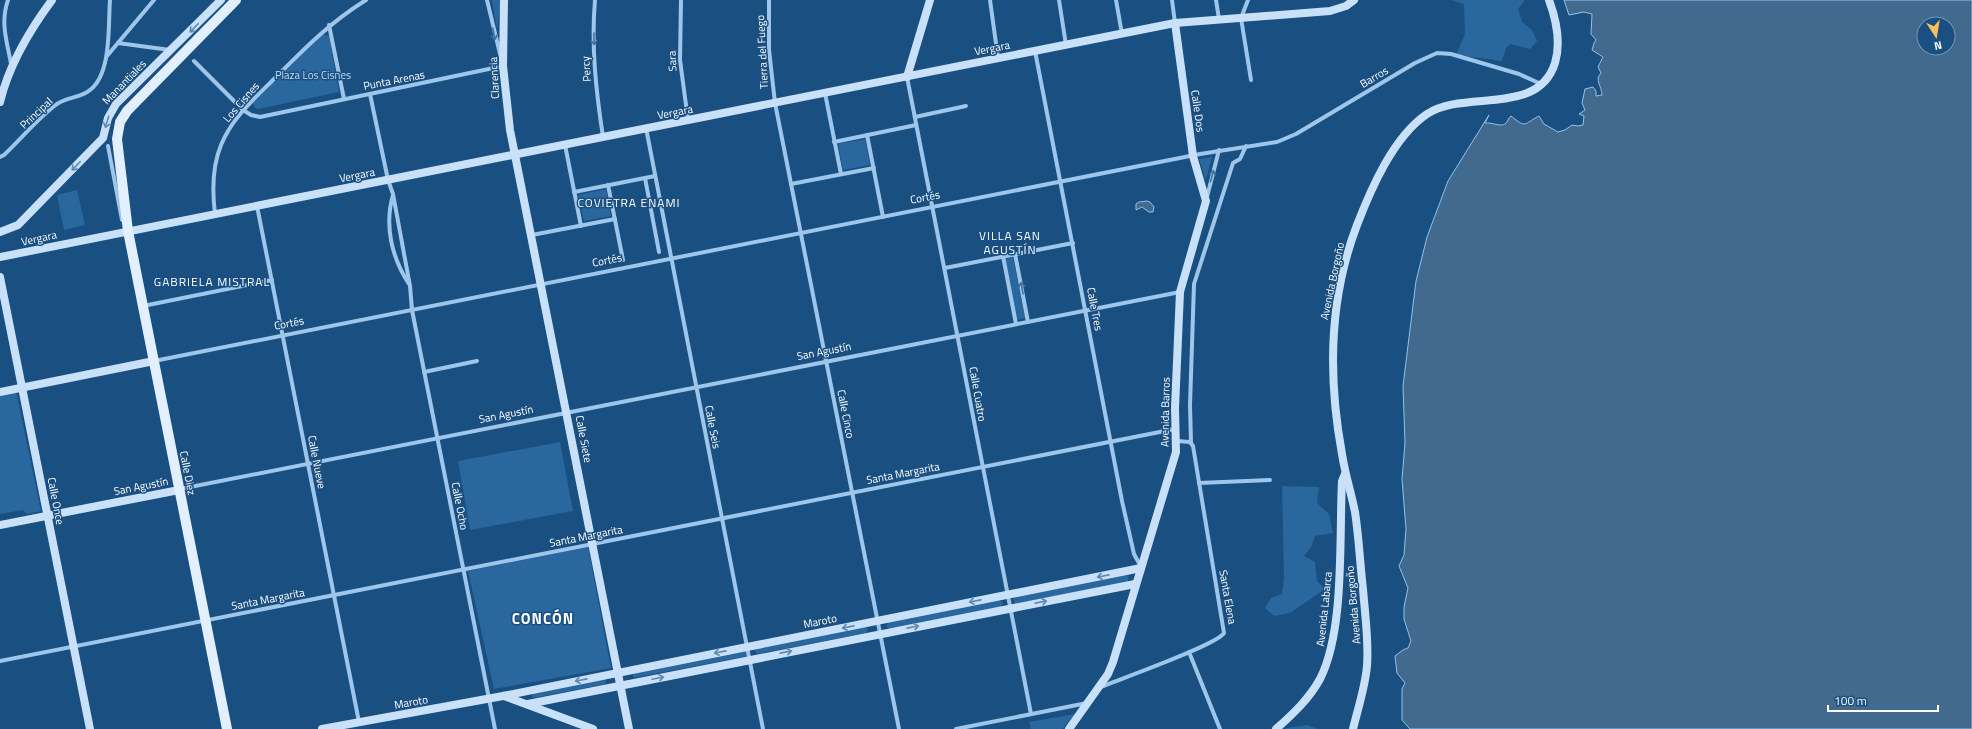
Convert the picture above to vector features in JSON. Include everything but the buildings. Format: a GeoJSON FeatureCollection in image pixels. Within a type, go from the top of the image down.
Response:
{"type":"FeatureCollection","features":[{"type":"Feature","properties":{"kind":"main road","name":"Manantiales"},"geometry":{"type":"LineString","coordinates":[[127,111],[236,0]]}},
{"type":"Feature","properties":{"kind":"main road","name":"Calle Diez"},"geometry":{"type":"LineString","coordinates":[[127,111],[120,122],[117,139],[128,226],[227,729]]}},
{"type":"Feature","properties":{"kind":"street"},"geometry":{"type":"LineString","coordinates":[[8,0],[4,13],[3,28],[12,66]]}},
{"type":"Feature","properties":{"kind":"street"},"geometry":{"type":"LineString","coordinates":[[0,102],[12,66],[27,37],[52,0]]}},
{"type":"Feature","properties":{"kind":"street","name":"Principal"},"geometry":{"type":"LineString","coordinates":[[0,157],[4,155],[56,105],[67,99],[83,95],[95,86],[101,78],[107,56],[110,0]]}},
{"type":"Feature","properties":{"kind":"street"},"geometry":{"type":"LineString","coordinates":[[107,56],[154,0]]}},
{"type":"Feature","properties":{"kind":"street","name":"Manantiales"},"geometry":{"type":"LineString","coordinates":[[0,232],[18,225],[103,138],[108,118],[113,108],[221,0]]}},
{"type":"Feature","properties":{"kind":"street","name":"Los Cisnes"},"geometry":{"type":"LineString","coordinates":[[215,214],[213,186],[217,156],[225,137],[243,110],[329,25],[366,0]]}},
{"type":"Feature","properties":{"kind":"street"},"geometry":{"type":"LineString","coordinates":[[487,0],[496,44],[504,66]]}},
{"type":"Feature","properties":{"kind":"street","name":"Clarencia"},"geometry":{"type":"LineString","coordinates":[[504,0],[504,66],[508,116],[515,154]]}},
{"type":"Feature","properties":{"kind":"street","name":"Percy"},"geometry":{"type":"LineString","coordinates":[[596,0],[594,70],[603,137]]}},
{"type":"Feature","properties":{"kind":"street","name":"Sara"},"geometry":{"type":"LineString","coordinates":[[681,0],[680,60],[688,120]]}},
{"type":"Feature","properties":{"kind":"street","name":"Tierra del Fuego"},"geometry":{"type":"LineString","coordinates":[[769,0],[769,50],[775,103]]}},
{"type":"Feature","properties":{"kind":"street"},"geometry":{"type":"LineString","coordinates":[[907,77],[930,0]]}},
{"type":"Feature","properties":{"kind":"street"},"geometry":{"type":"LineString","coordinates":[[990,0],[998,59]]}},
{"type":"Feature","properties":{"kind":"street"},"geometry":{"type":"LineString","coordinates":[[1059,0],[1066,45]]}},
{"type":"Feature","properties":{"kind":"street"},"geometry":{"type":"LineString","coordinates":[[1116,0],[1122,34]]}},
{"type":"Feature","properties":{"kind":"street"},"geometry":{"type":"LineString","coordinates":[[1172,0],[1175,23]]}},
{"type":"Feature","properties":{"kind":"street"},"geometry":{"type":"LineString","coordinates":[[1216,0],[1219,20]]}},
{"type":"Feature","properties":{"kind":"street"},"geometry":{"type":"LineString","coordinates":[[1248,0],[1241,18],[1251,80]]}},
{"type":"Feature","properties":{"kind":"street","name":"Vergara"},"geometry":{"type":"LineString","coordinates":[[0,257],[128,226],[215,214],[257,206],[1175,23],[1330,11],[1346,6],[1354,0]]}},
{"type":"Feature","properties":{"kind":"street","name":"Avenida Borgoño"},"geometry":{"type":"LineString","coordinates":[[1353,729],[1366,675],[1368,646],[1355,514],[1346,474],[1336,407],[1334,331],[1337,300],[1349,252],[1372,189],[1396,147],[1408,131],[1429,113],[1449,104],[1524,94],[1541,84],[1554,66],[1557,51],[1556,25],[1549,0]]}},
{"type":"Feature","properties":{"kind":"street","name":"Calle Dos"},"geometry":{"type":"LineString","coordinates":[[1175,23],[1193,156],[1206,201]]}},
{"type":"Feature","properties":{"kind":"street"},"geometry":{"type":"LineString","coordinates":[[329,25],[344,99]]}},
{"type":"Feature","properties":{"kind":"street"},"geometry":{"type":"LineString","coordinates":[[118,43],[172,50]]}},
{"type":"Feature","properties":{"kind":"street","name":"Calle Tres"},"geometry":{"type":"LineString","coordinates":[[1035,51],[1111,442],[1134,554],[1141,568]]}},
{"type":"Feature","properties":{"kind":"street","name":"Barros"},"geometry":{"type":"LineString","coordinates":[[1219,150],[1286,139],[1415,63],[1437,53],[1451,54],[1519,74],[1541,84]]}},
{"type":"Feature","properties":{"kind":"street"},"geometry":{"type":"LineString","coordinates":[[194,61],[243,110]]}},
{"type":"Feature","properties":{"kind":"street","name":"Punta Arenas"},"geometry":{"type":"LineString","coordinates":[[243,110],[251,115],[260,117],[504,66]]}},
{"type":"Feature","properties":{"kind":"street","name":"Calle Cuatro"},"geometry":{"type":"LineString","coordinates":[[907,77],[1031,714]]}},
{"type":"Feature","properties":{"kind":"street"},"geometry":{"type":"LineString","coordinates":[[825,93],[841,174]]}},
{"type":"Feature","properties":{"kind":"street","name":"Calle Ocho"},"geometry":{"type":"LineString","coordinates":[[370,94],[388,180],[393,194],[410,286],[412,310],[495,729]]}},
{"type":"Feature","properties":{"kind":"street","name":"Calle Cinco"},"geometry":{"type":"LineString","coordinates":[[775,103],[899,729]]}},
{"type":"Feature","properties":{"kind":"street"},"geometry":{"type":"LineString","coordinates":[[915,117],[966,106]]}},
{"type":"Feature","properties":{"kind":"street"},"geometry":{"type":"LineString","coordinates":[[834,142],[916,125]]}},
{"type":"Feature","properties":{"kind":"street","name":"Calle Seis"},"geometry":{"type":"LineString","coordinates":[[646,128],[763,729]]}},
{"type":"Feature","properties":{"kind":"street"},"geometry":{"type":"LineString","coordinates":[[867,135],[883,217]]}},
{"type":"Feature","properties":{"kind":"street"},"geometry":{"type":"LineString","coordinates":[[565,145],[581,226]]}},
{"type":"Feature","properties":{"kind":"street","name":"Calle Diez"},"geometry":{"type":"LineString","coordinates":[[108,146],[122,220],[128,226]]}},
{"type":"Feature","properties":{"kind":"street"},"geometry":{"type":"LineString","coordinates":[[1177,441],[1191,443],[1191,373],[1194,284],[1233,162],[1240,159],[1246,146]]}},
{"type":"Feature","properties":{"kind":"street","name":"Cortés"},"geometry":{"type":"LineString","coordinates":[[0,392],[1219,150]]}},
{"type":"Feature","properties":{"kind":"street","name":"Avenida Barros"},"geometry":{"type":"LineString","coordinates":[[1069,729],[1108,674],[1113,662],[1176,452],[1177,441],[1175,429],[1180,292],[1219,150]]}},
{"type":"Feature","properties":{"kind":"street","name":"Calle Siete"},"geometry":{"type":"LineString","coordinates":[[515,154],[619,672],[620,685],[629,729]]}},
{"type":"Feature","properties":{"kind":"street"},"geometry":{"type":"LineString","coordinates":[[791,184],[874,168]]}},
{"type":"Feature","properties":{"kind":"street"},"geometry":{"type":"LineString","coordinates":[[574,192],[655,176]]}},
{"type":"Feature","properties":{"kind":"street"},"geometry":{"type":"LineString","coordinates":[[645,178],[660,252]]}},
{"type":"Feature","properties":{"kind":"street"},"geometry":{"type":"LineString","coordinates":[[608,185],[623,260]]}},
{"type":"Feature","properties":{"kind":"street","name":"Calle Ocho"},"geometry":{"type":"LineString","coordinates":[[393,194],[389,217],[391,239],[398,263],[410,286]]}},
{"type":"Feature","properties":{"kind":"street","name":"Calle Nueve"},"geometry":{"type":"LineString","coordinates":[[257,206],[360,722]]}},
{"type":"Feature","properties":{"kind":"street"},"geometry":{"type":"LineString","coordinates":[[532,235],[615,219]]}},
{"type":"Feature","properties":{"kind":"street"},"geometry":{"type":"LineString","coordinates":[[945,268],[1073,243]]}},
{"type":"Feature","properties":{"kind":"street"},"geometry":{"type":"LineString","coordinates":[[1015,254],[1028,322]]}},
{"type":"Feature","properties":{"kind":"street"},"geometry":{"type":"LineString","coordinates":[[1003,256],[1016,324]]}},
{"type":"Feature","properties":{"kind":"street","name":"Calle Once"},"geometry":{"type":"LineString","coordinates":[[0,277],[90,729]]}},
{"type":"Feature","properties":{"kind":"street"},"geometry":{"type":"LineString","coordinates":[[143,306],[272,280]]}},
{"type":"Feature","properties":{"kind":"street","name":"San Agustín"},"geometry":{"type":"LineString","coordinates":[[0,525],[1180,292]]}},
{"type":"Feature","properties":{"kind":"street"},"geometry":{"type":"LineString","coordinates":[[424,372],[477,361]]}},
{"type":"Feature","properties":{"kind":"street","name":"Santa Margarita"},"geometry":{"type":"LineString","coordinates":[[0,661],[1175,429]]}},
{"type":"Feature","properties":{"kind":"street","name":"Santa Elena"},"geometry":{"type":"LineString","coordinates":[[1099,687],[1189,652],[1223,636],[1225,631],[1191,443]]}},
{"type":"Feature","properties":{"kind":"street","name":"Avenida Labarca"},"geometry":{"type":"LineString","coordinates":[[1276,729],[1306,700],[1320,680],[1329,658],[1333,640],[1337,598],[1342,482],[1346,474]]}},
{"type":"Feature","properties":{"kind":"street"},"geometry":{"type":"LineString","coordinates":[[1199,483],[1270,480]]}},
{"type":"Feature","properties":{"kind":"street","name":"Maroto"},"geometry":{"type":"LineString","coordinates":[[322,729],[503,696],[1141,568]]}},
{"type":"Feature","properties":{"kind":"street","name":"Maroto"},"geometry":{"type":"LineString","coordinates":[[503,696],[528,704],[749,659],[1136,584]]}},
{"type":"Feature","properties":{"kind":"street"},"geometry":{"type":"LineString","coordinates":[[1189,652],[1220,729]]}},
{"type":"Feature","properties":{"kind":"street"},"geometry":{"type":"LineString","coordinates":[[956,729],[1087,703]]}},
{"type":"Feature","properties":{"kind":"street"},"geometry":{"type":"LineString","coordinates":[[528,704],[593,729]]}},
{"type":"Feature","properties":{"kind":"green space"},"geometry":{"type":"Polygon","coordinates":[[[492,0],[501,0],[497,30],[492,0]]]}},
{"type":"Feature","properties":{"kind":"green space"},"geometry":{"type":"Polygon","coordinates":[[[1451,0],[1525,0],[1518,9],[1522,22],[1532,30],[1537,41],[1530,49],[1510,44],[1506,48],[1502,61],[1456,55],[1465,34],[1464,4],[1451,0]]]}},
{"type":"Feature","properties":{"kind":"green space","name":"Plaza Los Cisnes"},"geometry":{"type":"Polygon","coordinates":[[[322,34],[329,36],[339,92],[258,109],[254,107],[253,103],[322,34]]]}},
{"type":"Feature","properties":{"kind":"green space"},"geometry":{"type":"Polygon","coordinates":[[[865,139],[870,165],[843,170],[838,144],[865,139]]]}},
{"type":"Feature","properties":{"kind":"green space"},"geometry":{"type":"Polygon","coordinates":[[[1212,157],[1206,180],[1199,159],[1212,157]]]}},
{"type":"Feature","properties":{"kind":"green space"},"geometry":{"type":"Polygon","coordinates":[[[606,189],[611,216],[584,221],[578,195],[606,189]]]}},
{"type":"Feature","properties":{"kind":"green space"},"geometry":{"type":"Polygon","coordinates":[[[77,190],[85,225],[64,230],[57,195],[77,190]]]}},
{"type":"Feature","properties":{"kind":"green space"},"geometry":{"type":"Polygon","coordinates":[[[1013,257],[1025,318],[1017,320],[1005,259],[1013,257]]]}},
{"type":"Feature","properties":{"kind":"green space"},"geometry":{"type":"Polygon","coordinates":[[[16,391],[41,511],[27,514],[23,510],[0,514],[0,395],[16,391]]]}},
{"type":"Feature","properties":{"kind":"green space"},"geometry":{"type":"Polygon","coordinates":[[[560,442],[573,511],[470,530],[458,461],[560,442]]]}},
{"type":"Feature","properties":{"kind":"green space"},"geometry":{"type":"Polygon","coordinates":[[[1282,486],[1319,487],[1317,503],[1329,514],[1333,533],[1315,536],[1311,547],[1304,556],[1315,562],[1317,581],[1325,589],[1290,613],[1274,616],[1265,608],[1271,598],[1282,594],[1284,578],[1282,486]]]}},
{"type":"Feature","properties":{"kind":"green space"},"geometry":{"type":"Polygon","coordinates":[[[588,547],[611,668],[494,689],[468,571],[588,547]]]}},
{"type":"Feature","properties":{"kind":"green space"},"geometry":{"type":"Polygon","coordinates":[[[1129,572],[1128,582],[1015,604],[1013,596],[1129,572]]]}},
{"type":"Feature","properties":{"kind":"green space"},"geometry":{"type":"Polygon","coordinates":[[[999,599],[1003,603],[1001,607],[890,629],[886,626],[889,621],[999,599]]]}},
{"type":"Feature","properties":{"kind":"green space"},"geometry":{"type":"Polygon","coordinates":[[[864,626],[868,629],[866,633],[757,654],[755,651],[757,648],[864,626]]]}},
{"type":"Feature","properties":{"kind":"green space"},"geometry":{"type":"Polygon","coordinates":[[[745,649],[748,656],[633,678],[633,672],[745,649]]]}},
{"type":"Feature","properties":{"kind":"green space"},"geometry":{"type":"Polygon","coordinates":[[[605,678],[606,684],[533,698],[532,694],[605,678]]]}},
{"type":"Feature","properties":{"kind":"green space"},"geometry":{"type":"Polygon","coordinates":[[[1075,714],[1062,729],[1031,729],[1029,722],[1075,714]]]}},
{"type":"Feature","properties":{"kind":"green space"},"geometry":{"type":"Polygon","coordinates":[[[1308,725],[1317,729],[1285,729],[1287,728],[1308,725]]]}},
{"type":"Feature","properties":{"kind":"shaded area"},"geometry":{"type":"Polygon","coordinates":[[[1564,0],[1972,0],[1972,729],[1410,729],[1402,720],[1402,689],[1405,683],[1397,673],[1395,656],[1408,648],[1411,641],[1404,619],[1404,607],[1408,588],[1399,566],[1404,555],[1406,529],[1402,479],[1405,443],[1403,386],[1416,281],[1427,237],[1448,181],[1489,115],[1485,123],[1501,125],[1506,123],[1511,116],[1520,123],[1525,124],[1539,116],[1544,124],[1558,132],[1565,130],[1572,125],[1583,125],[1584,116],[1579,114],[1585,110],[1582,103],[1585,89],[1593,87],[1596,91],[1596,96],[1602,95],[1598,81],[1601,73],[1598,67],[1603,57],[1592,50],[1596,40],[1591,34],[1592,14],[1584,12],[1569,15],[1564,0]]]}},
{"type":"Feature","properties":{"kind":"shaded area"},"geometry":{"type":"Polygon","coordinates":[[[1147,201],[1154,207],[1153,212],[1149,212],[1142,207],[1136,210],[1136,204],[1147,201]]]}},
{"type":"Feature","properties":{"kind":"district","name":"COVIETRA ENAMI"},"geometry":{"type":"Point","coordinates":[629,202]}},
{"type":"Feature","properties":{"kind":"district","name":"VILLA SAN AGUSTÍN"},"geometry":{"type":"Point","coordinates":[1010,242]}},
{"type":"Feature","properties":{"kind":"district","name":"GABRIELA MISTRAL"},"geometry":{"type":"Point","coordinates":[212,281]}},
{"type":"Feature","properties":{"kind":"district","name":"CONCÓN"},"geometry":{"type":"Point","coordinates":[543,618]}}]}
